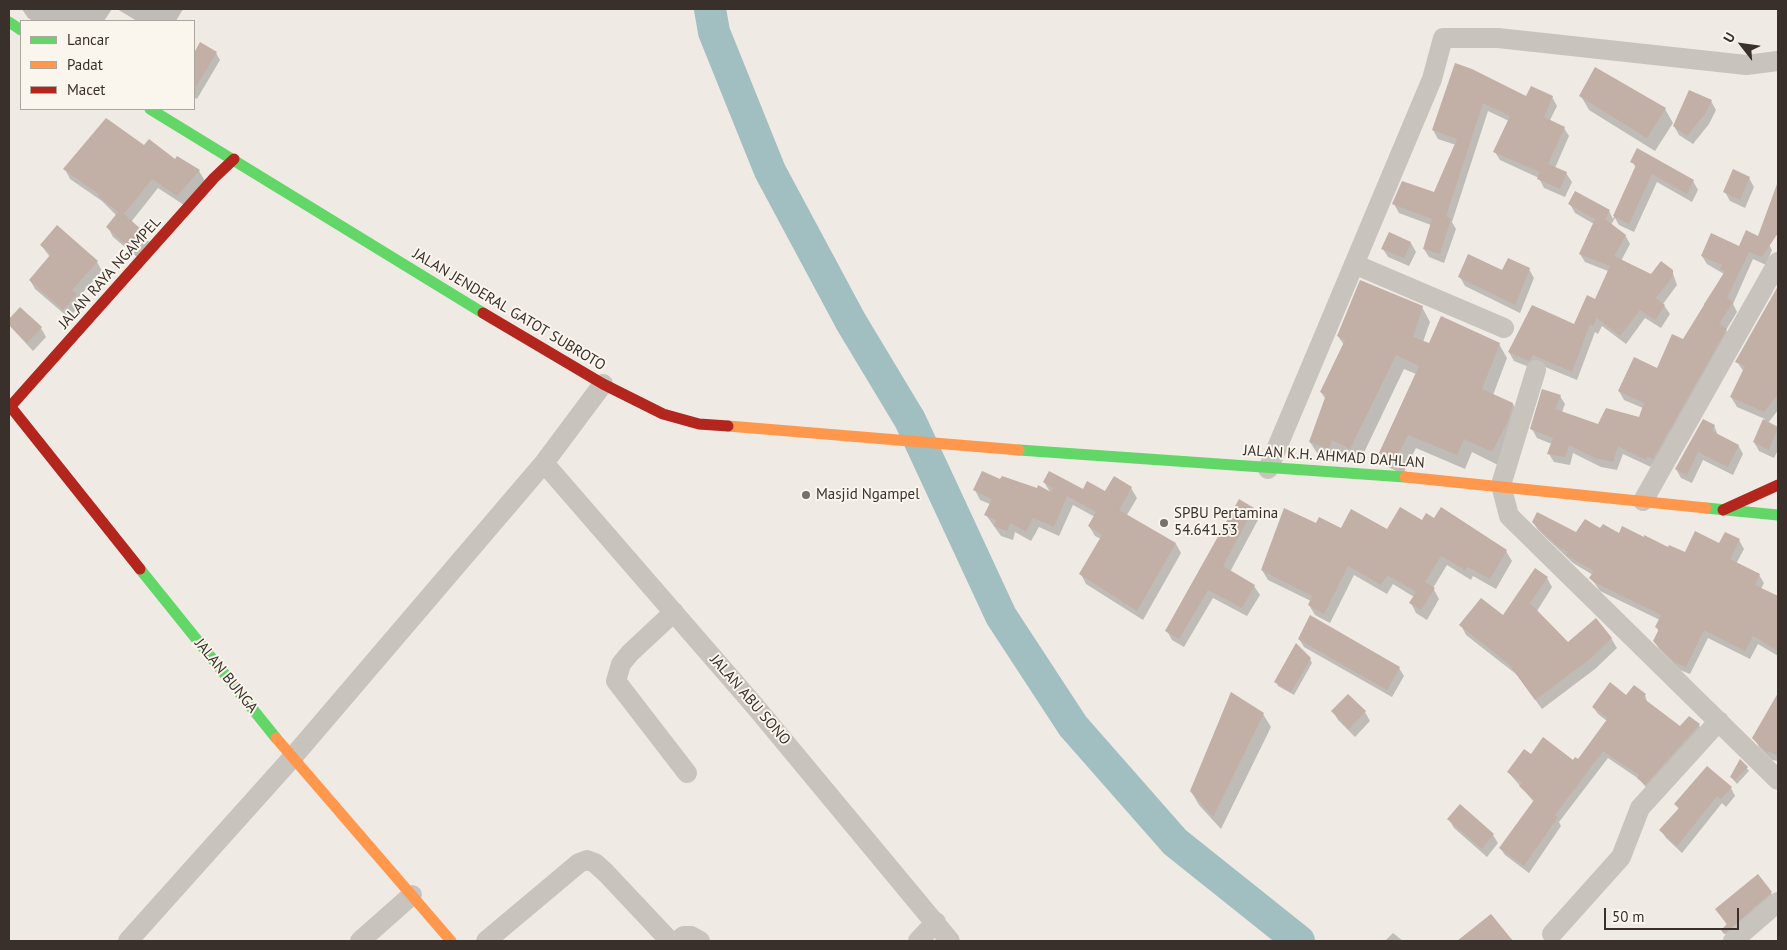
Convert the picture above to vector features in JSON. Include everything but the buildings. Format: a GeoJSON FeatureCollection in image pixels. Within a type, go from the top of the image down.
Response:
{"type":"FeatureCollection","features":[{"type":"Feature","properties":{"kind":"main road"},"geometry":{"type":"LineString","coordinates":[[9,22],[20,29]]}},
{"type":"Feature","properties":{"kind":"main road","name":"JALAN JENDERAL GATOT SUBROTO"},"geometry":{"type":"LineString","coordinates":[[152,110],[432,282],[603,384],[663,414],[699,424],[888,439]]}},
{"type":"Feature","properties":{"kind":"main road","name":"JALAN RAYA NGAMPEL"},"geometry":{"type":"LineString","coordinates":[[9,406],[234,159]]}},
{"type":"Feature","properties":{"kind":"main road","name":"JALAN BUNGA"},"geometry":{"type":"LineString","coordinates":[[9,406],[292,758],[450,941]]}},
{"type":"Feature","properties":{"kind":"main road","name":"JALAN K.H. AHMAD DAHLAN"},"geometry":{"type":"LineString","coordinates":[[888,439],[1501,485],[1778,515]]}},
{"type":"Feature","properties":{"kind":"main road"},"geometry":{"type":"LineString","coordinates":[[1723,510],[1769,491],[1778,484]]}},
{"type":"Feature","properties":{"kind":"street"},"geometry":{"type":"LineString","coordinates":[[1268,469],[1432,79],[1443,38],[1498,38],[1746,65],[1778,61]]}},
{"type":"Feature","properties":{"kind":"street"},"geometry":{"type":"LineString","coordinates":[[1643,501],[1778,262]]}},
{"type":"Feature","properties":{"kind":"street"},"geometry":{"type":"LineString","coordinates":[[1354,264],[1504,328]]}},
{"type":"Feature","properties":{"kind":"street"},"geometry":{"type":"LineString","coordinates":[[1536,370],[1501,485],[1510,516],[1778,780]]}},
{"type":"Feature","properties":{"kind":"street"},"geometry":{"type":"LineString","coordinates":[[128,941],[292,758],[544,463],[603,384]]}},
{"type":"Feature","properties":{"kind":"street","name":"JALAN ABU SONO"},"geometry":{"type":"LineString","coordinates":[[544,463],[761,712],[950,941]]}},
{"type":"Feature","properties":{"kind":"street"},"geometry":{"type":"LineString","coordinates":[[674,612],[630,653],[621,664],[616,681],[687,773]]}},
{"type":"Feature","properties":{"kind":"street"},"geometry":{"type":"LineString","coordinates":[[1552,934],[1621,857],[1640,808],[1719,721]]}},
{"type":"Feature","properties":{"kind":"street"},"geometry":{"type":"LineString","coordinates":[[486,941],[579,863],[587,860],[595,863],[606,873],[669,940],[676,941],[684,936],[691,936],[700,941]]}},
{"type":"Feature","properties":{"kind":"street"},"geometry":{"type":"LineString","coordinates":[[360,941],[412,895]]}},
{"type":"Feature","properties":{"kind":"street"},"geometry":{"type":"LineString","coordinates":[[1733,941],[1778,902]]}},
{"type":"Feature","properties":{"kind":"street"},"geometry":{"type":"LineString","coordinates":[[918,941],[936,922]]}},
{"type":"Feature","properties":{"kind":"waterway"},"geometry":{"type":"LineString","coordinates":[[710,9],[714,32],[770,171],[851,322],[910,420],[1001,616],[1073,726],[1175,842],[1299,941]]}},
{"type":"Feature","properties":{"kind":"traffic: fast"},"geometry":{"type":"LineString","coordinates":[[9,22],[20,29]]}},
{"type":"Feature","properties":{"kind":"traffic: fast"},"geometry":{"type":"LineString","coordinates":[[152,110],[483,313]]}},
{"type":"Feature","properties":{"kind":"traffic: fast"},"geometry":{"type":"LineString","coordinates":[[1019,450],[1405,477]]}},
{"type":"Feature","properties":{"kind":"traffic: fast"},"geometry":{"type":"LineString","coordinates":[[1706,508],[1778,515]]}},
{"type":"Feature","properties":{"kind":"traffic: fast"},"geometry":{"type":"LineString","coordinates":[[140,569],[276,738]]}},
{"type":"Feature","properties":{"kind":"traffic: slow"},"geometry":{"type":"LineString","coordinates":[[728,426],[1019,450]]}},
{"type":"Feature","properties":{"kind":"traffic: slow"},"geometry":{"type":"LineString","coordinates":[[1405,477],[1706,508]]}},
{"type":"Feature","properties":{"kind":"traffic: slow"},"geometry":{"type":"LineString","coordinates":[[276,738],[451,941]]}},
{"type":"Feature","properties":{"kind":"traffic: jam"},"geometry":{"type":"LineString","coordinates":[[9,408],[214,178],[234,159]]}},
{"type":"Feature","properties":{"kind":"traffic: jam"},"geometry":{"type":"LineString","coordinates":[[483,313],[603,384],[663,414],[699,424],[728,426]]}},
{"type":"Feature","properties":{"kind":"traffic: jam"},"geometry":{"type":"LineString","coordinates":[[10,406],[140,569]]}},
{"type":"Feature","properties":{"kind":"traffic: jam"},"geometry":{"type":"LineString","coordinates":[[1723,510],[1778,485]]}},
{"type":"Feature","properties":{"kind":"place","name":"Masjid Ngampel"},"geometry":{"type":"Point","coordinates":[806,495]}},
{"type":"Feature","properties":{"kind":"place","name":"SPBU Pertamina 54.641.53"},"geometry":{"type":"Point","coordinates":[1164,523]}}]}
